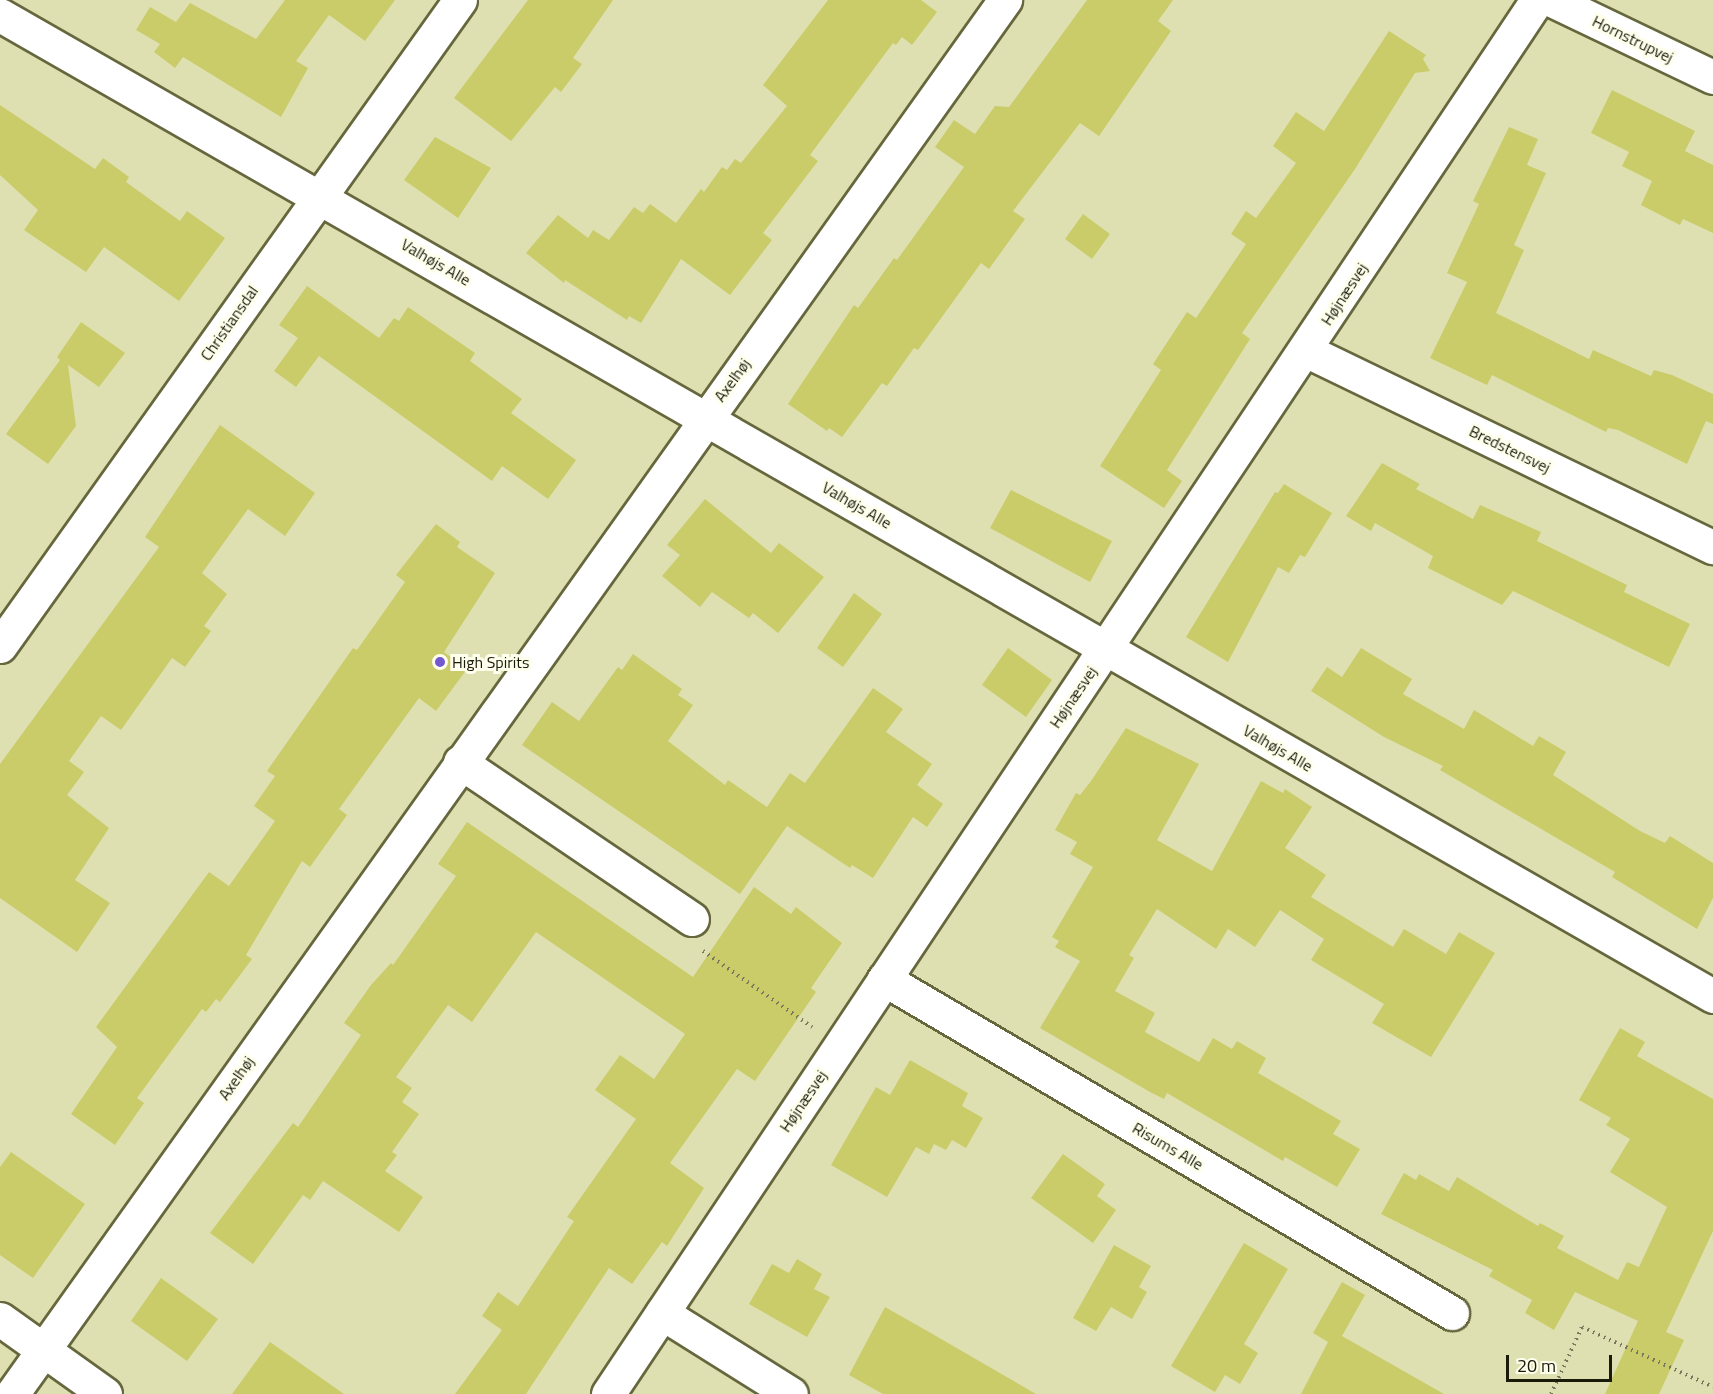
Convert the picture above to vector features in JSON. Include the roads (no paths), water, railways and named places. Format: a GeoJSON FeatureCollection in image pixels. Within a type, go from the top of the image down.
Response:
{"type":"FeatureCollection","features":[{"type":"Feature","properties":{"kind":"street","name":"Christiansdal"},"geometry":{"type":"LineString","coordinates":[[0,646],[459,0]]}},
{"type":"Feature","properties":{"kind":"street","name":"Axelhøj"},"geometry":{"type":"LineString","coordinates":[[12,1394],[705,417],[1005,0]]}},
{"type":"Feature","properties":{"kind":"street","name":"Højnæsvej"},"geometry":{"type":"LineString","coordinates":[[608,1394],[839,1046],[1307,351],[1537,0]]}},
{"type":"Feature","properties":{"kind":"street","name":"Hornstrupvej"},"geometry":{"type":"LineString","coordinates":[[1552,0],[1713,77]]}},
{"type":"Feature","properties":{"kind":"street","name":"Valhøjs Alle"},"geometry":{"type":"LineString","coordinates":[[0,15],[320,196],[1713,996]]}},
{"type":"Feature","properties":{"kind":"street","name":"Bredstensvej"},"geometry":{"type":"LineString","coordinates":[[1307,351],[1713,547]]}},
{"type":"Feature","properties":{"kind":"street"},"geometry":{"type":"LineString","coordinates":[[460,762],[692,919]]}},
{"type":"Feature","properties":{"kind":"street","name":"Risums Alle"},"geometry":{"type":"LineString","coordinates":[[884,979],[1452,1313]]}},
{"type":"Feature","properties":{"kind":"street"},"geometry":{"type":"LineString","coordinates":[[662,1313],[790,1394]]}},
{"type":"Feature","properties":{"kind":"street"},"geometry":{"type":"LineString","coordinates":[[0,1319],[105,1394]]}},
{"type":"Feature","properties":{"kind":"place","name":"High Spirits"},"geometry":{"type":"Point","coordinates":[440,662]}}]}
